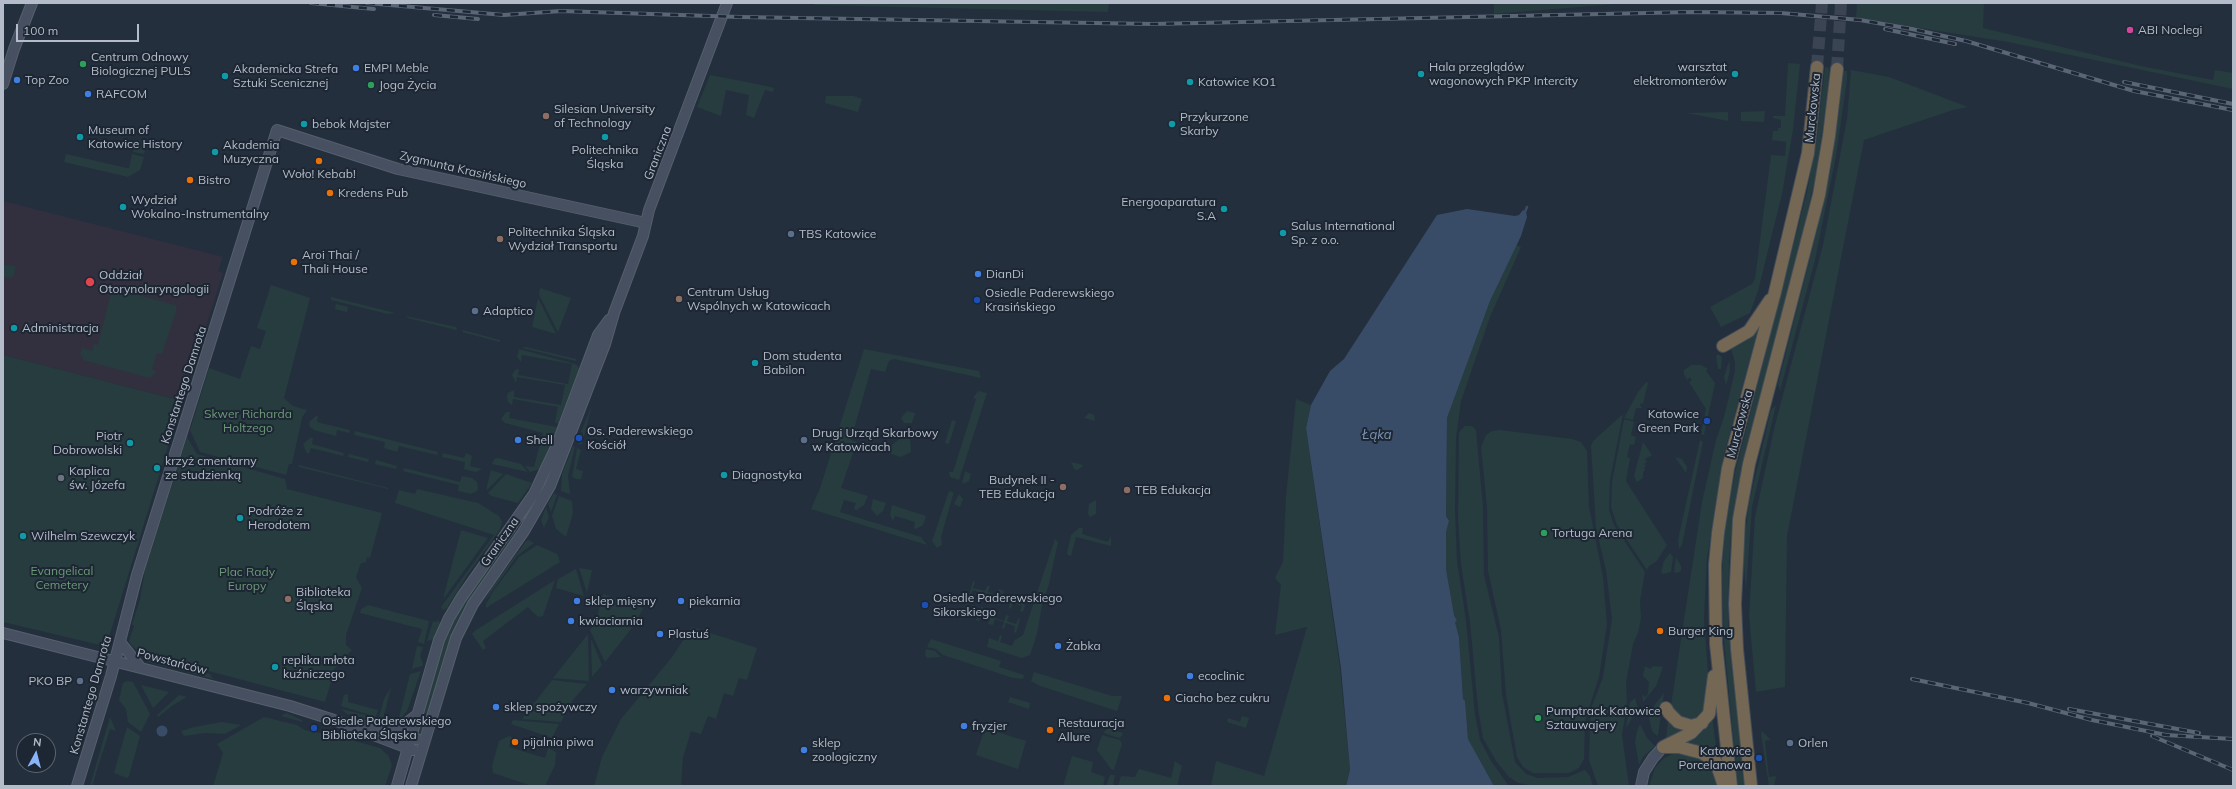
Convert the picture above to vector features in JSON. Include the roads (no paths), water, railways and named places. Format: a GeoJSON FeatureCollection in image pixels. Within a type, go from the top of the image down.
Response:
{"type":"FeatureCollection","features":[{"type":"Feature","properties":{"kind":"highway","name":"Murckowska"},"geometry":{"type":"LineString","coordinates":[[1730,786],[1717,655],[1715,565],[1722,503],[1728,468],[1775,292],[1808,153],[1817,67]]}},
{"type":"Feature","properties":{"kind":"highway","name":"Murckowska"},"geometry":{"type":"LineString","coordinates":[[1750,786],[1739,680],[1735,604],[1739,526],[1743,492],[1817,202],[1830,136],[1837,69]]}},
{"type":"Feature","properties":{"kind":"highway"},"geometry":{"type":"LineString","coordinates":[[1723,346],[1749,331],[1775,292]]}},
{"type":"Feature","properties":{"kind":"highway"},"geometry":{"type":"LineString","coordinates":[[1663,747],[1692,733],[1709,714],[1717,655]]}},
{"type":"Feature","properties":{"kind":"highway"},"geometry":{"type":"LineString","coordinates":[[1739,680],[1751,709]]}},
{"type":"Feature","properties":{"kind":"highway"},"geometry":{"type":"LineString","coordinates":[[1666,708],[1669,714],[1678,722],[1691,726],[1702,723]]}},
{"type":"Feature","properties":{"kind":"highway"},"geometry":{"type":"LineString","coordinates":[[1663,747],[1679,747],[1702,753],[1716,762],[1724,786]]}},
{"type":"Feature","properties":{"kind":"street"},"geometry":{"type":"LineString","coordinates":[[3,84],[14,49],[32,3]]}},
{"type":"Feature","properties":{"kind":"street","name":"Graniczna"},"geometry":{"type":"LineString","coordinates":[[411,786],[456,638],[476,599],[542,503],[604,344],[643,236],[649,210],[728,3]]}},
{"type":"Feature","properties":{"kind":"street","name":"Zygmunta Krasińskiego"},"geometry":{"type":"LineString","coordinates":[[277,130],[398,169],[646,223]]}},
{"type":"Feature","properties":{"kind":"street","name":"Konstantego Damrota"},"geometry":{"type":"LineString","coordinates":[[77,786],[115,661],[137,575],[277,130]]}},
{"type":"Feature","properties":{"kind":"street","name":"Graniczna"},"geometry":{"type":"LineString","coordinates":[[397,786],[439,640],[449,618],[461,598],[534,494],[556,447],[598,336],[614,313]]}},
{"type":"Feature","properties":{"kind":"street","name":"Powstańców"},"geometry":{"type":"LineString","coordinates":[[3,633],[140,667],[334,720],[396,732],[424,741]]}},
{"type":"Feature","properties":{"kind":"street"},"geometry":{"type":"LineString","coordinates":[[120,642],[140,667]]}},
{"type":"Feature","properties":{"kind":"street"},"geometry":{"type":"LineString","coordinates":[[396,732],[417,715]]}},
{"type":"Feature","properties":{"kind":"street","name":"Powstańców"},"geometry":{"type":"LineString","coordinates":[[334,720],[421,752]]}},
{"type":"Feature","properties":{"kind":"street"},"geometry":{"type":"LineString","coordinates":[[1642,786],[1644,772],[1653,758],[1663,747]]}},
{"type":"Feature","properties":{"kind":"water","name":"Łąka"},"geometry":{"type":"Polygon","coordinates":[[[1467,209],[1515,216],[1519,215],[1523,210],[1526,212],[1527,217],[1521,236],[1490,301],[1447,418],[1446,516],[1449,521],[1446,532],[1446,569],[1454,615],[1457,621],[1455,622],[1459,637],[1463,699],[1465,701],[1468,739],[1494,786],[1346,786],[1350,770],[1341,668],[1306,428],[1311,405],[1330,371],[1344,359],[1437,215],[1467,209]]]}},
{"type":"Feature","properties":{"kind":"water"},"geometry":{"type":"Polygon","coordinates":[[[160,726],[164,726],[166,727],[166,735],[160,736],[157,733],[157,729],[160,726]]]}},
{"type":"Feature","properties":{"kind":"waterway"},"geometry":{"type":"LineString","coordinates":[[1525,212],[1527,207]]}},
{"type":"Feature","properties":{"kind":"tunnel"},"geometry":{"type":"LineString","coordinates":[[1817,67],[1822,3]]}},
{"type":"Feature","properties":{"kind":"tunnel"},"geometry":{"type":"LineString","coordinates":[[1837,69],[1841,3]]}},
{"type":"Feature","properties":{"kind":"railway"},"geometry":{"type":"LineString","coordinates":[[311,3],[374,9]]}},
{"type":"Feature","properties":{"kind":"railway"},"geometry":{"type":"LineString","coordinates":[[367,3],[504,15],[561,11],[740,17],[1153,24],[1692,12],[1781,13],[1860,20],[1912,29],[1966,41],[2134,91],[2233,110]]}},
{"type":"Feature","properties":{"kind":"railway"},"geometry":{"type":"LineString","coordinates":[[434,15],[478,19]]}},
{"type":"Feature","properties":{"kind":"railway"},"geometry":{"type":"LineString","coordinates":[[1885,29],[1955,44]]}},
{"type":"Feature","properties":{"kind":"railway"},"geometry":{"type":"LineString","coordinates":[[2124,82],[2233,104]]}},
{"type":"Feature","properties":{"kind":"railway"},"geometry":{"type":"LineString","coordinates":[[1912,679],[2028,703],[2092,720],[2166,735],[2233,739]]}},
{"type":"Feature","properties":{"kind":"railway"},"geometry":{"type":"LineString","coordinates":[[2069,709],[2199,733]]}},
{"type":"Feature","properties":{"kind":"railway"},"geometry":{"type":"LineString","coordinates":[[2152,736],[2233,770]]}},
{"type":"Feature","properties":{"kind":"place","name":"ABI Noclegi"},"geometry":{"type":"Point","coordinates":[2130,30]}},
{"type":"Feature","properties":{"kind":"place","name":"Centrum Odnowy Biologicznej PULS"},"geometry":{"type":"Point","coordinates":[83,64]}},
{"type":"Feature","properties":{"kind":"place","name":"EMPI Meble"},"geometry":{"type":"Point","coordinates":[356,68]}},
{"type":"Feature","properties":{"kind":"place","name":"Hala przeglądów wagonowych PKP Intercity"},"geometry":{"type":"Point","coordinates":[1421,74]}},
{"type":"Feature","properties":{"kind":"place","name":"warsztat elektromonterów"},"geometry":{"type":"Point","coordinates":[1735,74]}},
{"type":"Feature","properties":{"kind":"place","name":"Akademicka Strefa Sztuki Scenicznej"},"geometry":{"type":"Point","coordinates":[225,76]}},
{"type":"Feature","properties":{"kind":"place","name":"Top Zoo"},"geometry":{"type":"Point","coordinates":[17,80]}},
{"type":"Feature","properties":{"kind":"place","name":"Katowice KO1"},"geometry":{"type":"Point","coordinates":[1190,82]}},
{"type":"Feature","properties":{"kind":"place","name":"Joga Życia"},"geometry":{"type":"Point","coordinates":[371,85]}},
{"type":"Feature","properties":{"kind":"place","name":"RAFCOM"},"geometry":{"type":"Point","coordinates":[88,94]}},
{"type":"Feature","properties":{"kind":"place","name":"Silesian University of Technology"},"geometry":{"type":"Point","coordinates":[546,116]}},
{"type":"Feature","properties":{"kind":"place","name":"bebok Majster"},"geometry":{"type":"Point","coordinates":[304,124]}},
{"type":"Feature","properties":{"kind":"place","name":"Przykurzone Skarby"},"geometry":{"type":"Point","coordinates":[1172,124]}},
{"type":"Feature","properties":{"kind":"place","name":"Museum of Katowice History"},"geometry":{"type":"Point","coordinates":[80,137]}},
{"type":"Feature","properties":{"kind":"place","name":"Politechnika Śląska"},"geometry":{"type":"Point","coordinates":[605,137]}},
{"type":"Feature","properties":{"kind":"place","name":"Akademia Muzyczna"},"geometry":{"type":"Point","coordinates":[215,152]}},
{"type":"Feature","properties":{"kind":"place","name":"Woło! Kebab!"},"geometry":{"type":"Point","coordinates":[319,161]}},
{"type":"Feature","properties":{"kind":"place","name":"Bistro"},"geometry":{"type":"Point","coordinates":[190,180]}},
{"type":"Feature","properties":{"kind":"place","name":"Kredens Pub"},"geometry":{"type":"Point","coordinates":[330,193]}},
{"type":"Feature","properties":{"kind":"place","name":"Wydział Wokalno-Instrumentalny"},"geometry":{"type":"Point","coordinates":[123,207]}},
{"type":"Feature","properties":{"kind":"place","name":"Energoaparatura S.A"},"geometry":{"type":"Point","coordinates":[1224,209]}},
{"type":"Feature","properties":{"kind":"place","name":"Salus International Sp. z o.o."},"geometry":{"type":"Point","coordinates":[1283,233]}},
{"type":"Feature","properties":{"kind":"place","name":"TBS Katowice"},"geometry":{"type":"Point","coordinates":[791,234]}},
{"type":"Feature","properties":{"kind":"place","name":"Politechnika Śląska Wydział Transportu"},"geometry":{"type":"Point","coordinates":[500,239]}},
{"type":"Feature","properties":{"kind":"place","name":"Aroi Thai / Thali House"},"geometry":{"type":"Point","coordinates":[294,262]}},
{"type":"Feature","properties":{"kind":"place","name":"DianDi"},"geometry":{"type":"Point","coordinates":[978,274]}},
{"type":"Feature","properties":{"kind":"place","name":"Oddział Otorynolaryngologii"},"geometry":{"type":"Point","coordinates":[90,282]}},
{"type":"Feature","properties":{"kind":"place","name":"Centrum Usług Wspólnych w Katowicach"},"geometry":{"type":"Point","coordinates":[679,299]}},
{"type":"Feature","properties":{"kind":"place","name":"Osiedle Paderewskiego Krasińskiego"},"geometry":{"type":"Point","coordinates":[977,300]}},
{"type":"Feature","properties":{"kind":"place","name":"Adaptico"},"geometry":{"type":"Point","coordinates":[475,311]}},
{"type":"Feature","properties":{"kind":"place","name":"Administracja"},"geometry":{"type":"Point","coordinates":[14,328]}},
{"type":"Feature","properties":{"kind":"place","name":"Dom studenta Babilon"},"geometry":{"type":"Point","coordinates":[755,363]}},
{"type":"Feature","properties":{"kind":"place","name":"Katowice Green Park"},"geometry":{"type":"Point","coordinates":[1707,421]}},
{"type":"Feature","properties":{"kind":"place","name":"Os. Paderewskiego Kościół"},"geometry":{"type":"Point","coordinates":[579,438]}},
{"type":"Feature","properties":{"kind":"place","name":"Shell"},"geometry":{"type":"Point","coordinates":[518,440]}},
{"type":"Feature","properties":{"kind":"place","name":"Drugi Urząd Skarbowy w Katowicach"},"geometry":{"type":"Point","coordinates":[804,440]}},
{"type":"Feature","properties":{"kind":"place","name":"Piotr Dobrowolski"},"geometry":{"type":"Point","coordinates":[130,443]}},
{"type":"Feature","properties":{"kind":"place","name":"krzyż cmentarny ze studzienką"},"geometry":{"type":"Point","coordinates":[157,468]}},
{"type":"Feature","properties":{"kind":"place","name":"Diagnostyka"},"geometry":{"type":"Point","coordinates":[724,475]}},
{"type":"Feature","properties":{"kind":"place","name":"Kaplica św. Józefa"},"geometry":{"type":"Point","coordinates":[61,478]}},
{"type":"Feature","properties":{"kind":"place","name":"Budynek II - TEB Edukacja"},"geometry":{"type":"Point","coordinates":[1063,487]}},
{"type":"Feature","properties":{"kind":"place","name":"TEB Edukacja"},"geometry":{"type":"Point","coordinates":[1127,490]}},
{"type":"Feature","properties":{"kind":"place","name":"Podróże z Herodotem"},"geometry":{"type":"Point","coordinates":[240,518]}},
{"type":"Feature","properties":{"kind":"place","name":"Tortuga Arena"},"geometry":{"type":"Point","coordinates":[1544,533]}},
{"type":"Feature","properties":{"kind":"place","name":"Wilhelm Szewczyk"},"geometry":{"type":"Point","coordinates":[23,536]}},
{"type":"Feature","properties":{"kind":"place","name":"Biblioteka Śląska"},"geometry":{"type":"Point","coordinates":[288,599]}},
{"type":"Feature","properties":{"kind":"place","name":"sklep mięsny"},"geometry":{"type":"Point","coordinates":[577,601]}},
{"type":"Feature","properties":{"kind":"place","name":"piekarnia"},"geometry":{"type":"Point","coordinates":[681,601]}},
{"type":"Feature","properties":{"kind":"place","name":"Osiedle Paderewskiego Sikorskiego"},"geometry":{"type":"Point","coordinates":[925,605]}},
{"type":"Feature","properties":{"kind":"place","name":"kwiaciarnia"},"geometry":{"type":"Point","coordinates":[571,621]}},
{"type":"Feature","properties":{"kind":"place","name":"Burger King"},"geometry":{"type":"Point","coordinates":[1660,631]}},
{"type":"Feature","properties":{"kind":"place","name":"Plastuś"},"geometry":{"type":"Point","coordinates":[660,634]}},
{"type":"Feature","properties":{"kind":"place","name":"Żabka"},"geometry":{"type":"Point","coordinates":[1058,646]}},
{"type":"Feature","properties":{"kind":"place","name":"replika młota kuźniczego"},"geometry":{"type":"Point","coordinates":[275,667]}},
{"type":"Feature","properties":{"kind":"place","name":"ecoclinic"},"geometry":{"type":"Point","coordinates":[1190,676]}},
{"type":"Feature","properties":{"kind":"place","name":"PKO BP"},"geometry":{"type":"Point","coordinates":[80,681]}},
{"type":"Feature","properties":{"kind":"place","name":"warzywniak"},"geometry":{"type":"Point","coordinates":[612,690]}},
{"type":"Feature","properties":{"kind":"place","name":"Ciacho bez cukru"},"geometry":{"type":"Point","coordinates":[1167,698]}},
{"type":"Feature","properties":{"kind":"place","name":"sklep spożywczy"},"geometry":{"type":"Point","coordinates":[496,707]}},
{"type":"Feature","properties":{"kind":"place","name":"Pumptrack Katowice Sztauwajery"},"geometry":{"type":"Point","coordinates":[1538,718]}},
{"type":"Feature","properties":{"kind":"place","name":"fryzjer"},"geometry":{"type":"Point","coordinates":[964,726]}},
{"type":"Feature","properties":{"kind":"place","name":"Osiedle Paderewskiego Biblioteka Śląska"},"geometry":{"type":"Point","coordinates":[314,728]}},
{"type":"Feature","properties":{"kind":"place","name":"Restauracja Allure"},"geometry":{"type":"Point","coordinates":[1050,730]}},
{"type":"Feature","properties":{"kind":"place","name":"pijalnia piwa"},"geometry":{"type":"Point","coordinates":[515,742]}},
{"type":"Feature","properties":{"kind":"place","name":"Orlen"},"geometry":{"type":"Point","coordinates":[1790,743]}},
{"type":"Feature","properties":{"kind":"place","name":"sklep zoologiczny"},"geometry":{"type":"Point","coordinates":[804,750]}},
{"type":"Feature","properties":{"kind":"place","name":"Katowice Porcelanowa"},"geometry":{"type":"Point","coordinates":[1759,758]}},
{"type":"Feature","properties":{"kind":"park label","name":"Skwer Richarda Holtzego"},"geometry":{"type":"Point","coordinates":[248,421]}},
{"type":"Feature","properties":{"kind":"park label","name":"Evangelical Cemetery"},"geometry":{"type":"Point","coordinates":[62,578]}},
{"type":"Feature","properties":{"kind":"park label","name":"Plac Rady Europy"},"geometry":{"type":"Point","coordinates":[247,579]}}]}
